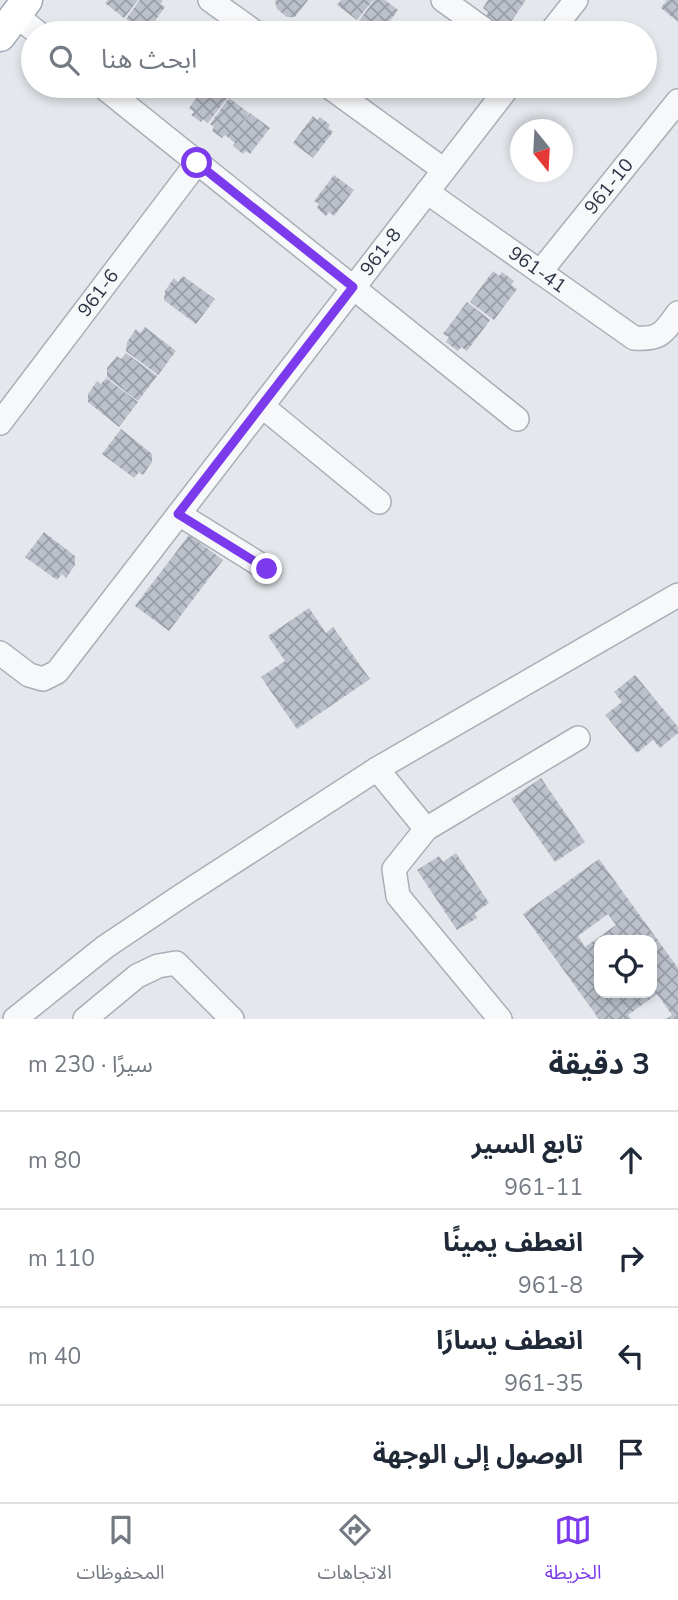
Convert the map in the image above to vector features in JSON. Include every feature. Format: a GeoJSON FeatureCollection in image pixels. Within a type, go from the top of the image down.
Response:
{"type":"FeatureCollection","features":[{"type":"Feature","properties":{"kind":"street"},"geometry":{"type":"LineString","coordinates":[[210,0],[239,21]]}},
{"type":"Feature","properties":{"kind":"street"},"geometry":{"type":"LineString","coordinates":[[443,0],[472,21]]}},
{"type":"Feature","properties":{"kind":"street"},"geometry":{"type":"LineString","coordinates":[[559,21],[576,0]]}},
{"type":"Feature","properties":{"kind":"street"},"geometry":{"type":"LineString","coordinates":[[117,98],[517,419]]}},
{"type":"Feature","properties":{"kind":"street"},"geometry":{"type":"LineString","coordinates":[[345,98],[444,170]]}},
{"type":"Feature","properties":{"kind":"street","name":"961-8"},"geometry":{"type":"LineString","coordinates":[[0,653],[30,675],[43,679],[57,672],[500,98]]}},
{"type":"Feature","properties":{"kind":"street","name":"961-10"},"geometry":{"type":"LineString","coordinates":[[540,272],[678,101]]}},
{"type":"Feature","properties":{"kind":"street","name":"961-6"},"geometry":{"type":"LineString","coordinates":[[0,423],[197,163]]}},
{"type":"Feature","properties":{"kind":"street","name":"961-41"},"geometry":{"type":"LineString","coordinates":[[427,192],[634,338],[651,339],[663,332],[678,313]]}},
{"type":"Feature","properties":{"kind":"street"},"geometry":{"type":"LineString","coordinates":[[262,406],[379,502]]}},
{"type":"Feature","properties":{"kind":"street"},"geometry":{"type":"LineString","coordinates":[[178,514],[267,569]]}},
{"type":"Feature","properties":{"kind":"street"},"geometry":{"type":"LineString","coordinates":[[15,1019],[105,947],[377,769],[678,595]]}},
{"type":"Feature","properties":{"kind":"street"},"geometry":{"type":"LineString","coordinates":[[499,1019],[398,896],[394,869],[426,830],[578,738]]}},
{"type":"Feature","properties":{"kind":"street"},"geometry":{"type":"LineString","coordinates":[[377,769],[426,830]]}},
{"type":"Feature","properties":{"kind":"street"},"geometry":{"type":"LineString","coordinates":[[85,1019],[137,976],[158,965],[176,963],[232,1019]]}},
{"type":"Feature","properties":{"kind":"building"},"geometry":{"type":"Polygon","coordinates":[[[108,0],[138,0],[124,18],[105,3],[108,0]]]}},
{"type":"Feature","properties":{"kind":"building"},"geometry":{"type":"Polygon","coordinates":[[[140,0],[163,1],[160,4],[165,7],[155,21],[126,19],[140,0]]]}},
{"type":"Feature","properties":{"kind":"building"},"geometry":{"type":"Polygon","coordinates":[[[276,0],[308,0],[295,17],[287,17],[277,9],[276,0]]]}},
{"type":"Feature","properties":{"kind":"building"},"geometry":{"type":"Polygon","coordinates":[[[341,0],[373,0],[357,20],[337,5],[341,0]]]}},
{"type":"Feature","properties":{"kind":"building"},"geometry":{"type":"Polygon","coordinates":[[[374,0],[385,0],[398,10],[390,21],[359,21],[374,0]]]}},
{"type":"Feature","properties":{"kind":"building"},"geometry":{"type":"Polygon","coordinates":[[[488,0],[526,0],[511,21],[492,21],[483,8],[488,0]]]}},
{"type":"Feature","properties":{"kind":"building"},"geometry":{"type":"Polygon","coordinates":[[[667,0],[678,0],[678,22],[661,8],[667,0]]]}},
{"type":"Feature","properties":{"kind":"building"},"geometry":{"type":"Polygon","coordinates":[[[196,98],[227,98],[208,123],[191,115],[194,112],[189,108],[196,98]]]}},
{"type":"Feature","properties":{"kind":"building"},"geometry":{"type":"Polygon","coordinates":[[[229,98],[249,113],[238,130],[250,113],[270,128],[250,154],[246,151],[243,154],[225,135],[222,138],[212,131],[214,127],[210,124],[229,98]]]}},
{"type":"Feature","properties":{"kind":"building"},"geometry":{"type":"Polygon","coordinates":[[[313,116],[317,120],[320,117],[330,125],[328,128],[333,132],[313,158],[293,143],[313,116]]]}},
{"type":"Feature","properties":{"kind":"building"},"geometry":{"type":"Polygon","coordinates":[[[334,175],[354,190],[334,216],[329,212],[326,216],[314,201],[334,175]]]}},
{"type":"Feature","properties":{"kind":"building"},"geometry":{"type":"Polygon","coordinates":[[[493,271],[499,276],[502,272],[514,281],[511,285],[517,289],[494,320],[470,302],[493,271]]]}},
{"type":"Feature","properties":{"kind":"building"},"geometry":{"type":"Polygon","coordinates":[[[183,276],[215,299],[196,324],[164,300],[165,291],[174,278],[178,282],[183,276]]]}},
{"type":"Feature","properties":{"kind":"building"},"geometry":{"type":"Polygon","coordinates":[[[467,302],[490,320],[467,351],[461,347],[458,351],[446,342],[449,337],[443,334],[467,302]]]}},
{"type":"Feature","properties":{"kind":"building"},"geometry":{"type":"Polygon","coordinates":[[[145,327],[176,351],[158,375],[126,351],[127,342],[136,329],[140,333],[145,327]]]}},
{"type":"Feature","properties":{"kind":"building"},"geometry":{"type":"Polygon","coordinates":[[[126,353],[157,376],[138,401],[107,377],[107,368],[117,356],[121,359],[126,353]]]}},
{"type":"Feature","properties":{"kind":"building"},"geometry":{"type":"Polygon","coordinates":[[[106,378],[138,402],[119,427],[88,402],[88,394],[97,381],[101,384],[106,378]]]}},
{"type":"Feature","properties":{"kind":"building"},"geometry":{"type":"Polygon","coordinates":[[[121,429],[152,454],[152,462],[143,475],[139,472],[134,478],[102,454],[121,429]]]}},
{"type":"Feature","properties":{"kind":"building"},"geometry":{"type":"Polygon","coordinates":[[[44,532],[75,556],[75,565],[66,578],[62,574],[57,580],[25,557],[44,532]]]}},
{"type":"Feature","properties":{"kind":"building"},"geometry":{"type":"Polygon","coordinates":[[[189,535],[223,560],[169,631],[135,606],[189,535]]]}},
{"type":"Feature","properties":{"kind":"building"},"geometry":{"type":"Polygon","coordinates":[[[309,608],[326,633],[333,627],[370,679],[297,729],[261,677],[285,661],[268,636],[309,608]]]}},
{"type":"Feature","properties":{"kind":"building"},"geometry":{"type":"Polygon","coordinates":[[[635,675],[678,727],[678,733],[660,748],[653,740],[637,753],[605,715],[622,702],[614,692],[635,675]]]}},
{"type":"Feature","properties":{"kind":"building"},"geometry":{"type":"Polygon","coordinates":[[[541,778],[585,842],[555,862],[511,799],[541,778]]]}},
{"type":"Feature","properties":{"kind":"building"},"geometry":{"type":"Polygon","coordinates":[[[456,853],[489,903],[475,913],[477,918],[457,930],[417,870],[439,856],[443,862],[456,853]]]}},
{"type":"Feature","properties":{"kind":"building"},"geometry":{"type":"Polygon","coordinates":[[[599,859],[654,935],[602,935],[616,925],[608,914],[578,936],[585,947],[594,941],[594,998],[651,998],[628,1015],[631,1019],[599,1019],[523,914],[599,859]]]}},
{"type":"Feature","properties":{"kind":"building"},"geometry":{"type":"Polygon","coordinates":[[[657,939],[678,968],[678,1019],[666,1019],[672,1015],[657,994],[657,939]]]}},
{"type":"Feature","properties":{"kind":"route"},"geometry":{"type":"LineString","coordinates":[[197,163],[353,287],[178,514],[267,569]]}}]}
